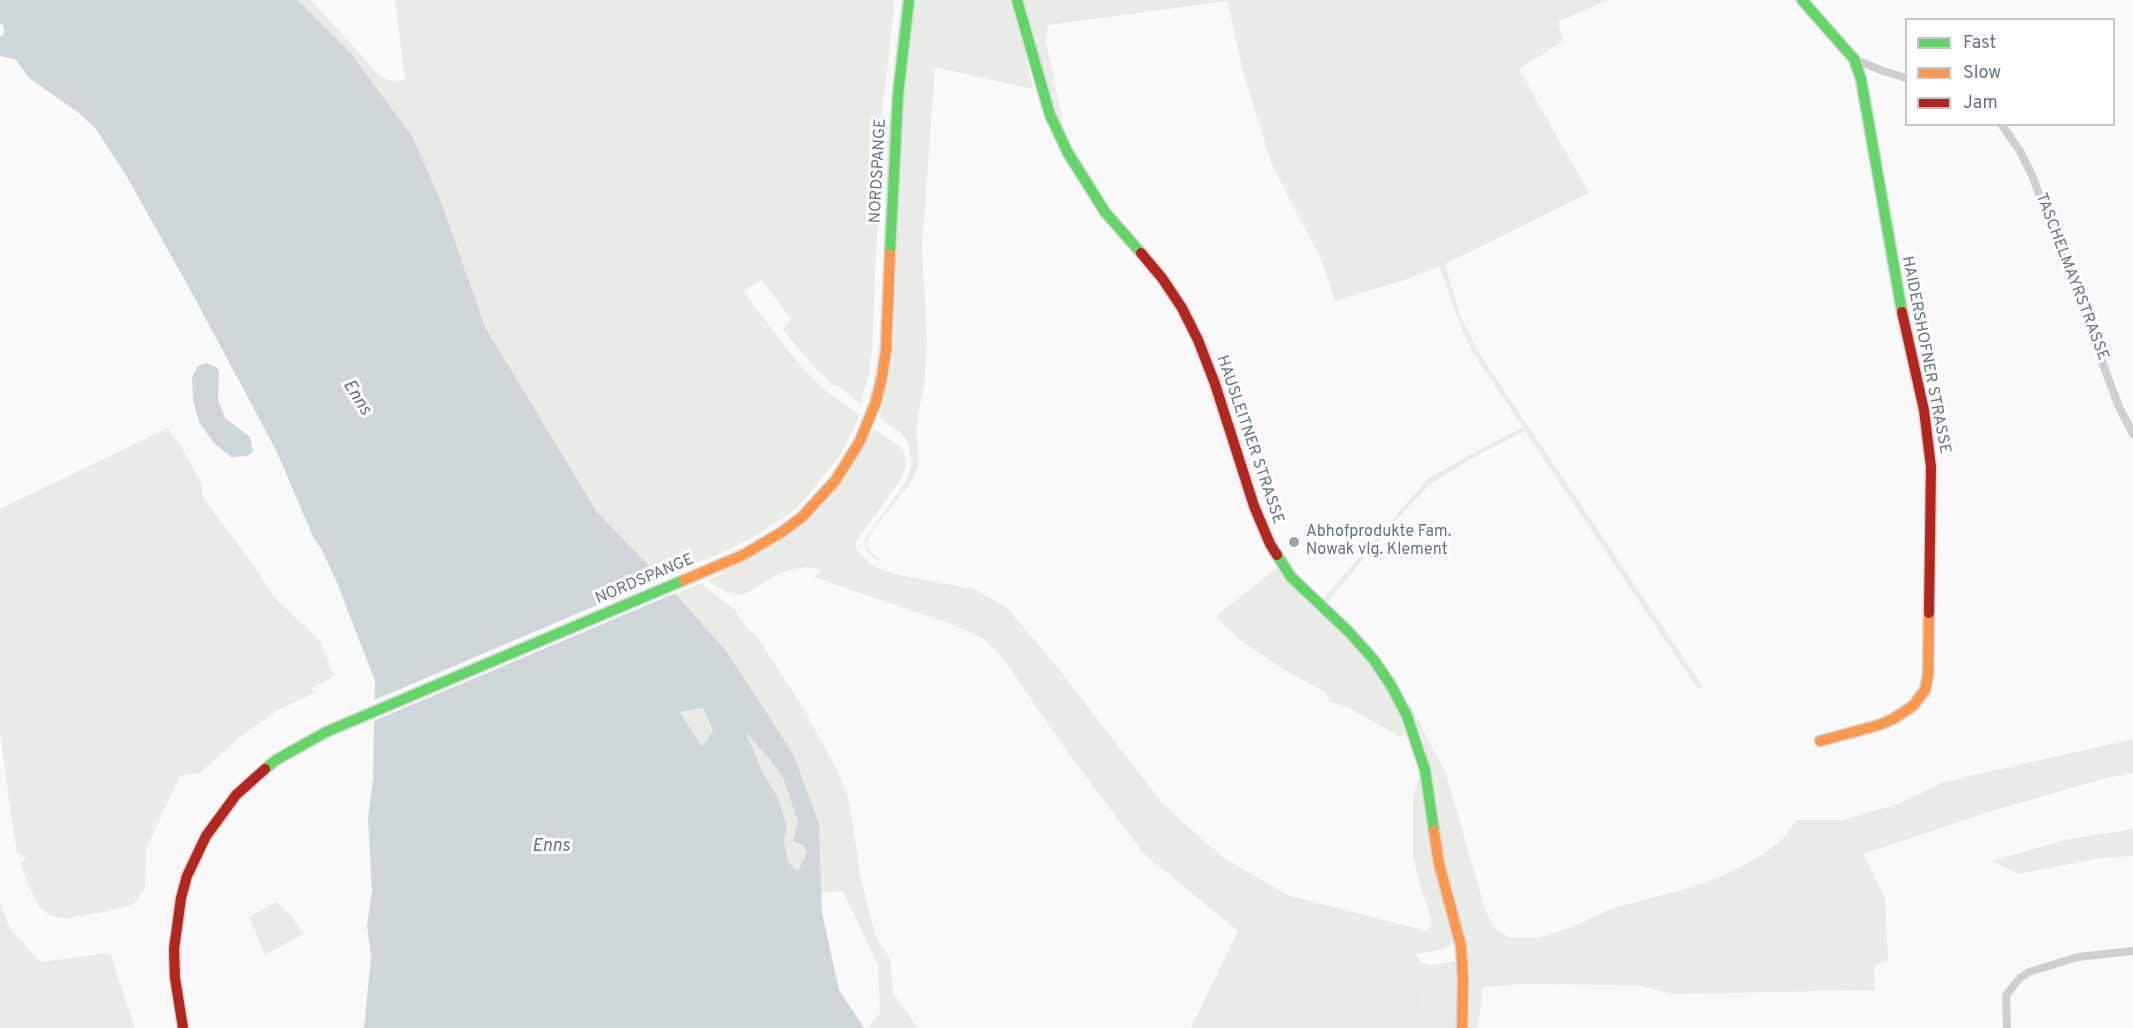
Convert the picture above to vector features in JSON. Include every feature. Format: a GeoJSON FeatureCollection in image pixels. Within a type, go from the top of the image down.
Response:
{"type":"FeatureCollection","features":[{"type":"Feature","properties":{"kind":"street","name":"NORDSPANGE"},"geometry":{"type":"LineString","coordinates":[[183,1028],[174,978],[174,949],[181,898],[196,855],[218,817],[256,775],[283,755],[327,732],[753,550],[782,532],[819,500],[835,481],[859,443],[876,402],[886,350],[893,163],[909,0]]}},
{"type":"Feature","properties":{"kind":"street","name":"HAUSLEITNER STRASSE"},"geometry":{"type":"LineString","coordinates":[[1017,0],[1050,115],[1068,153],[1105,212],[1162,278],[1182,308],[1198,340],[1215,384],[1254,506],[1270,544],[1292,577],[1349,632],[1374,660],[1392,687],[1407,716],[1425,770],[1439,864],[1461,946],[1462,1028]]}},
{"type":"Feature","properties":{"kind":"street","name":"HAIDERSHOFNER STRASSE"},"geometry":{"type":"LineString","coordinates":[[1802,0],[1854,59],[1865,93],[1891,255],[1928,436],[1931,494],[1928,675],[1922,695],[1900,716],[1879,725],[1820,741]]}},
{"type":"Feature","properties":{"kind":"street"},"geometry":{"type":"LineString","coordinates":[[1854,59],[1882,72],[1905,78]]}},
{"type":"Feature","properties":{"kind":"street","name":"TASCHELMAYRSTRASSE"},"geometry":{"type":"LineString","coordinates":[[2002,126],[2020,151],[2032,175],[2124,418],[2133,434]]}},
{"type":"Feature","properties":{"kind":"street"},"geometry":{"type":"LineString","coordinates":[[2007,1028],[2006,995],[2020,978],[2029,972],[2078,957],[2133,951]]}},
{"type":"Feature","properties":{"kind":"shaded area"},"geometry":{"type":"Polygon","coordinates":[[[298,0],[311,0],[382,78],[395,82],[405,79],[395,0],[893,0],[894,9],[882,114],[872,350],[861,404],[838,386],[832,385],[783,330],[790,318],[762,280],[743,291],[789,352],[808,373],[830,394],[860,415],[839,457],[804,500],[787,515],[753,537],[719,554],[660,578],[597,512],[485,327],[442,204],[412,136],[350,52],[298,0]]]}},
{"type":"Feature","properties":{"kind":"shaded area"},"geometry":{"type":"Polygon","coordinates":[[[901,0],[903,0],[880,363],[868,409],[866,408],[879,351],[889,120],[901,0]]]}},
{"type":"Feature","properties":{"kind":"shaded area"},"geometry":{"type":"Polygon","coordinates":[[[915,0],[1010,0],[1020,28],[1033,89],[935,67],[922,247],[927,343],[924,385],[916,427],[919,464],[911,482],[872,531],[867,541],[867,549],[881,561],[866,551],[865,539],[906,482],[912,463],[908,442],[901,433],[879,417],[888,381],[894,336],[900,157],[904,94],[915,0]]]}},
{"type":"Feature","properties":{"kind":"shaded area"},"geometry":{"type":"Polygon","coordinates":[[[1022,0],[1608,0],[1558,22],[1563,41],[1519,69],[1589,193],[1445,264],[1460,315],[1479,353],[1703,687],[1698,689],[1525,431],[1474,457],[1430,484],[1391,526],[1325,605],[1321,601],[1428,479],[1523,427],[1473,353],[1462,330],[1439,266],[1405,280],[1335,301],[1323,264],[1271,162],[1244,75],[1227,1],[1048,25],[1046,42],[1066,138],[1047,88],[1022,0]]]}},
{"type":"Feature","properties":{"kind":"shaded area"},"geometry":{"type":"Polygon","coordinates":[[[168,428],[179,442],[202,485],[202,494],[207,503],[255,567],[273,596],[320,641],[334,675],[312,688],[314,693],[278,710],[245,733],[200,773],[180,776],[146,849],[145,888],[136,901],[129,906],[102,912],[69,918],[55,917],[39,906],[27,883],[21,863],[26,858],[17,853],[7,786],[0,732],[0,509],[168,428]]]}},
{"type":"Feature","properties":{"kind":"shaded area"},"geometry":{"type":"Polygon","coordinates":[[[873,428],[902,448],[906,461],[905,469],[898,483],[855,543],[857,550],[871,565],[893,574],[974,589],[1007,608],[1053,662],[1163,804],[1221,856],[1287,895],[1427,931],[1432,925],[1413,856],[1413,795],[1420,775],[1454,941],[1444,949],[1416,954],[1419,962],[1431,965],[1456,961],[1457,1028],[1422,1028],[1421,981],[1415,969],[1309,947],[1286,945],[1238,931],[1144,854],[1069,754],[1002,657],[982,638],[951,624],[814,577],[821,569],[806,567],[786,571],[751,591],[739,595],[712,584],[709,580],[722,574],[722,571],[774,545],[813,516],[846,478],[873,428]]]}},
{"type":"Feature","properties":{"kind":"shaded area"},"geometry":{"type":"Polygon","coordinates":[[[1277,568],[1298,593],[1367,658],[1391,695],[1409,732],[1407,734],[1399,736],[1347,707],[1330,702],[1325,692],[1283,669],[1237,638],[1216,616],[1277,568]]]}},
{"type":"Feature","properties":{"kind":"shaded area"},"geometry":{"type":"Polygon","coordinates":[[[701,583],[735,610],[746,627],[755,634],[801,704],[838,772],[847,794],[860,874],[871,920],[878,941],[891,961],[893,993],[918,1028],[868,1028],[880,1013],[878,965],[843,891],[822,893],[819,824],[726,651],[676,594],[701,583]]]}},
{"type":"Feature","properties":{"kind":"shaded area"},"geometry":{"type":"Polygon","coordinates":[[[1405,695],[1446,774],[1485,909],[1495,929],[1510,938],[1538,938],[1570,928],[1613,908],[1710,881],[1768,851],[1785,836],[1796,820],[1842,820],[1898,804],[1944,782],[2133,739],[2133,773],[2102,779],[1992,811],[1864,854],[1885,899],[1888,960],[1874,966],[1875,990],[1671,994],[1637,985],[1521,984],[1483,987],[1478,1028],[1467,1028],[1468,974],[1465,943],[1444,866],[1422,737],[1405,695]]]}},
{"type":"Feature","properties":{"kind":"shaded area"},"geometry":{"type":"Polygon","coordinates":[[[703,708],[713,732],[702,747],[680,712],[703,708]]]}},
{"type":"Feature","properties":{"kind":"shaded area"},"geometry":{"type":"Polygon","coordinates":[[[745,731],[783,778],[807,852],[798,871],[788,862],[784,841],[787,826],[777,796],[761,769],[745,731]]]}},
{"type":"Feature","properties":{"kind":"shaded area"},"geometry":{"type":"Polygon","coordinates":[[[2133,829],[2133,856],[2101,858],[2018,874],[1992,861],[2064,840],[2133,829]]]}},
{"type":"Feature","properties":{"kind":"shaded area"},"geometry":{"type":"Polygon","coordinates":[[[0,901],[9,927],[40,962],[110,953],[135,1028],[0,1028],[0,901]]]}},
{"type":"Feature","properties":{"kind":"shaded area"},"geometry":{"type":"Polygon","coordinates":[[[276,902],[291,915],[303,934],[265,955],[249,917],[276,902]]]}},
{"type":"Feature","properties":{"kind":"shaded area"},"geometry":{"type":"Polygon","coordinates":[[[1238,931],[1286,945],[1309,947],[1415,969],[1421,981],[1422,1028],[1191,1028],[1238,931]]]}},
{"type":"Feature","properties":{"kind":"water","name":"Enns"},"geometry":{"type":"Polygon","coordinates":[[[0,0],[298,0],[350,52],[412,136],[442,204],[485,327],[597,512],[676,594],[726,651],[793,754],[819,824],[822,913],[839,990],[864,1028],[364,1028],[371,957],[367,926],[372,891],[368,818],[373,779],[375,681],[336,580],[321,548],[314,539],[276,450],[127,177],[96,129],[79,113],[29,78],[15,59],[0,56],[0,36],[4,34],[4,27],[0,23],[0,0]],[[703,708],[680,712],[702,746],[713,731],[703,708]],[[746,733],[761,769],[777,796],[787,826],[784,841],[788,862],[798,871],[807,852],[803,845],[793,841],[798,823],[783,778],[769,758],[746,733]]]}},
{"type":"Feature","properties":{"kind":"water"},"geometry":{"type":"Polygon","coordinates":[[[207,363],[219,371],[218,400],[225,418],[250,437],[253,452],[247,456],[231,457],[213,442],[199,422],[193,400],[192,377],[198,366],[207,363]]]}},
{"type":"Feature","properties":{"kind":"pier"},"geometry":{"type":"Polygon","coordinates":[[[663,577],[678,592],[371,722],[372,701],[663,577]]]}},
{"type":"Feature","properties":{"kind":"traffic: fast"},"geometry":{"type":"LineString","coordinates":[[890,254],[898,95],[909,0]]}},
{"type":"Feature","properties":{"kind":"traffic: fast"},"geometry":{"type":"LineString","coordinates":[[1017,0],[1050,115],[1068,153],[1105,212],[1141,253]]}},
{"type":"Feature","properties":{"kind":"traffic: fast"},"geometry":{"type":"LineString","coordinates":[[1802,0],[1854,59],[1861,79],[1902,312]]}},
{"type":"Feature","properties":{"kind":"traffic: fast"},"geometry":{"type":"LineString","coordinates":[[1277,555],[1291,577],[1349,632],[1374,660],[1392,687],[1407,716],[1425,770],[1434,831]]}},
{"type":"Feature","properties":{"kind":"traffic: fast"},"geometry":{"type":"LineString","coordinates":[[265,769],[276,760],[326,732],[684,580]]}},
{"type":"Feature","properties":{"kind":"traffic: slow"},"geometry":{"type":"LineString","coordinates":[[684,580],[743,555],[782,532],[802,517],[835,481],[859,443],[876,402],[886,350],[890,254]]}},
{"type":"Feature","properties":{"kind":"traffic: slow"},"geometry":{"type":"LineString","coordinates":[[1820,741],[1879,725],[1913,706],[1925,690],[1928,675],[1929,613]]}},
{"type":"Feature","properties":{"kind":"traffic: slow"},"geometry":{"type":"LineString","coordinates":[[1434,831],[1439,864],[1461,946],[1462,1028]]}},
{"type":"Feature","properties":{"kind":"traffic: jam"},"geometry":{"type":"LineString","coordinates":[[1141,253],[1162,278],[1182,308],[1198,340],[1215,384],[1254,506],[1277,555]]}},
{"type":"Feature","properties":{"kind":"traffic: jam"},"geometry":{"type":"LineString","coordinates":[[1902,312],[1924,410],[1931,467],[1929,613]]}},
{"type":"Feature","properties":{"kind":"traffic: jam"},"geometry":{"type":"LineString","coordinates":[[183,1028],[175,978],[174,949],[181,898],[187,876],[206,836],[236,795],[265,769]]}},
{"type":"Feature","properties":{"kind":"place","name":"Abhofprodukte Fam. Nowak vlg. Klement"},"geometry":{"type":"Point","coordinates":[1294,542]}}]}
